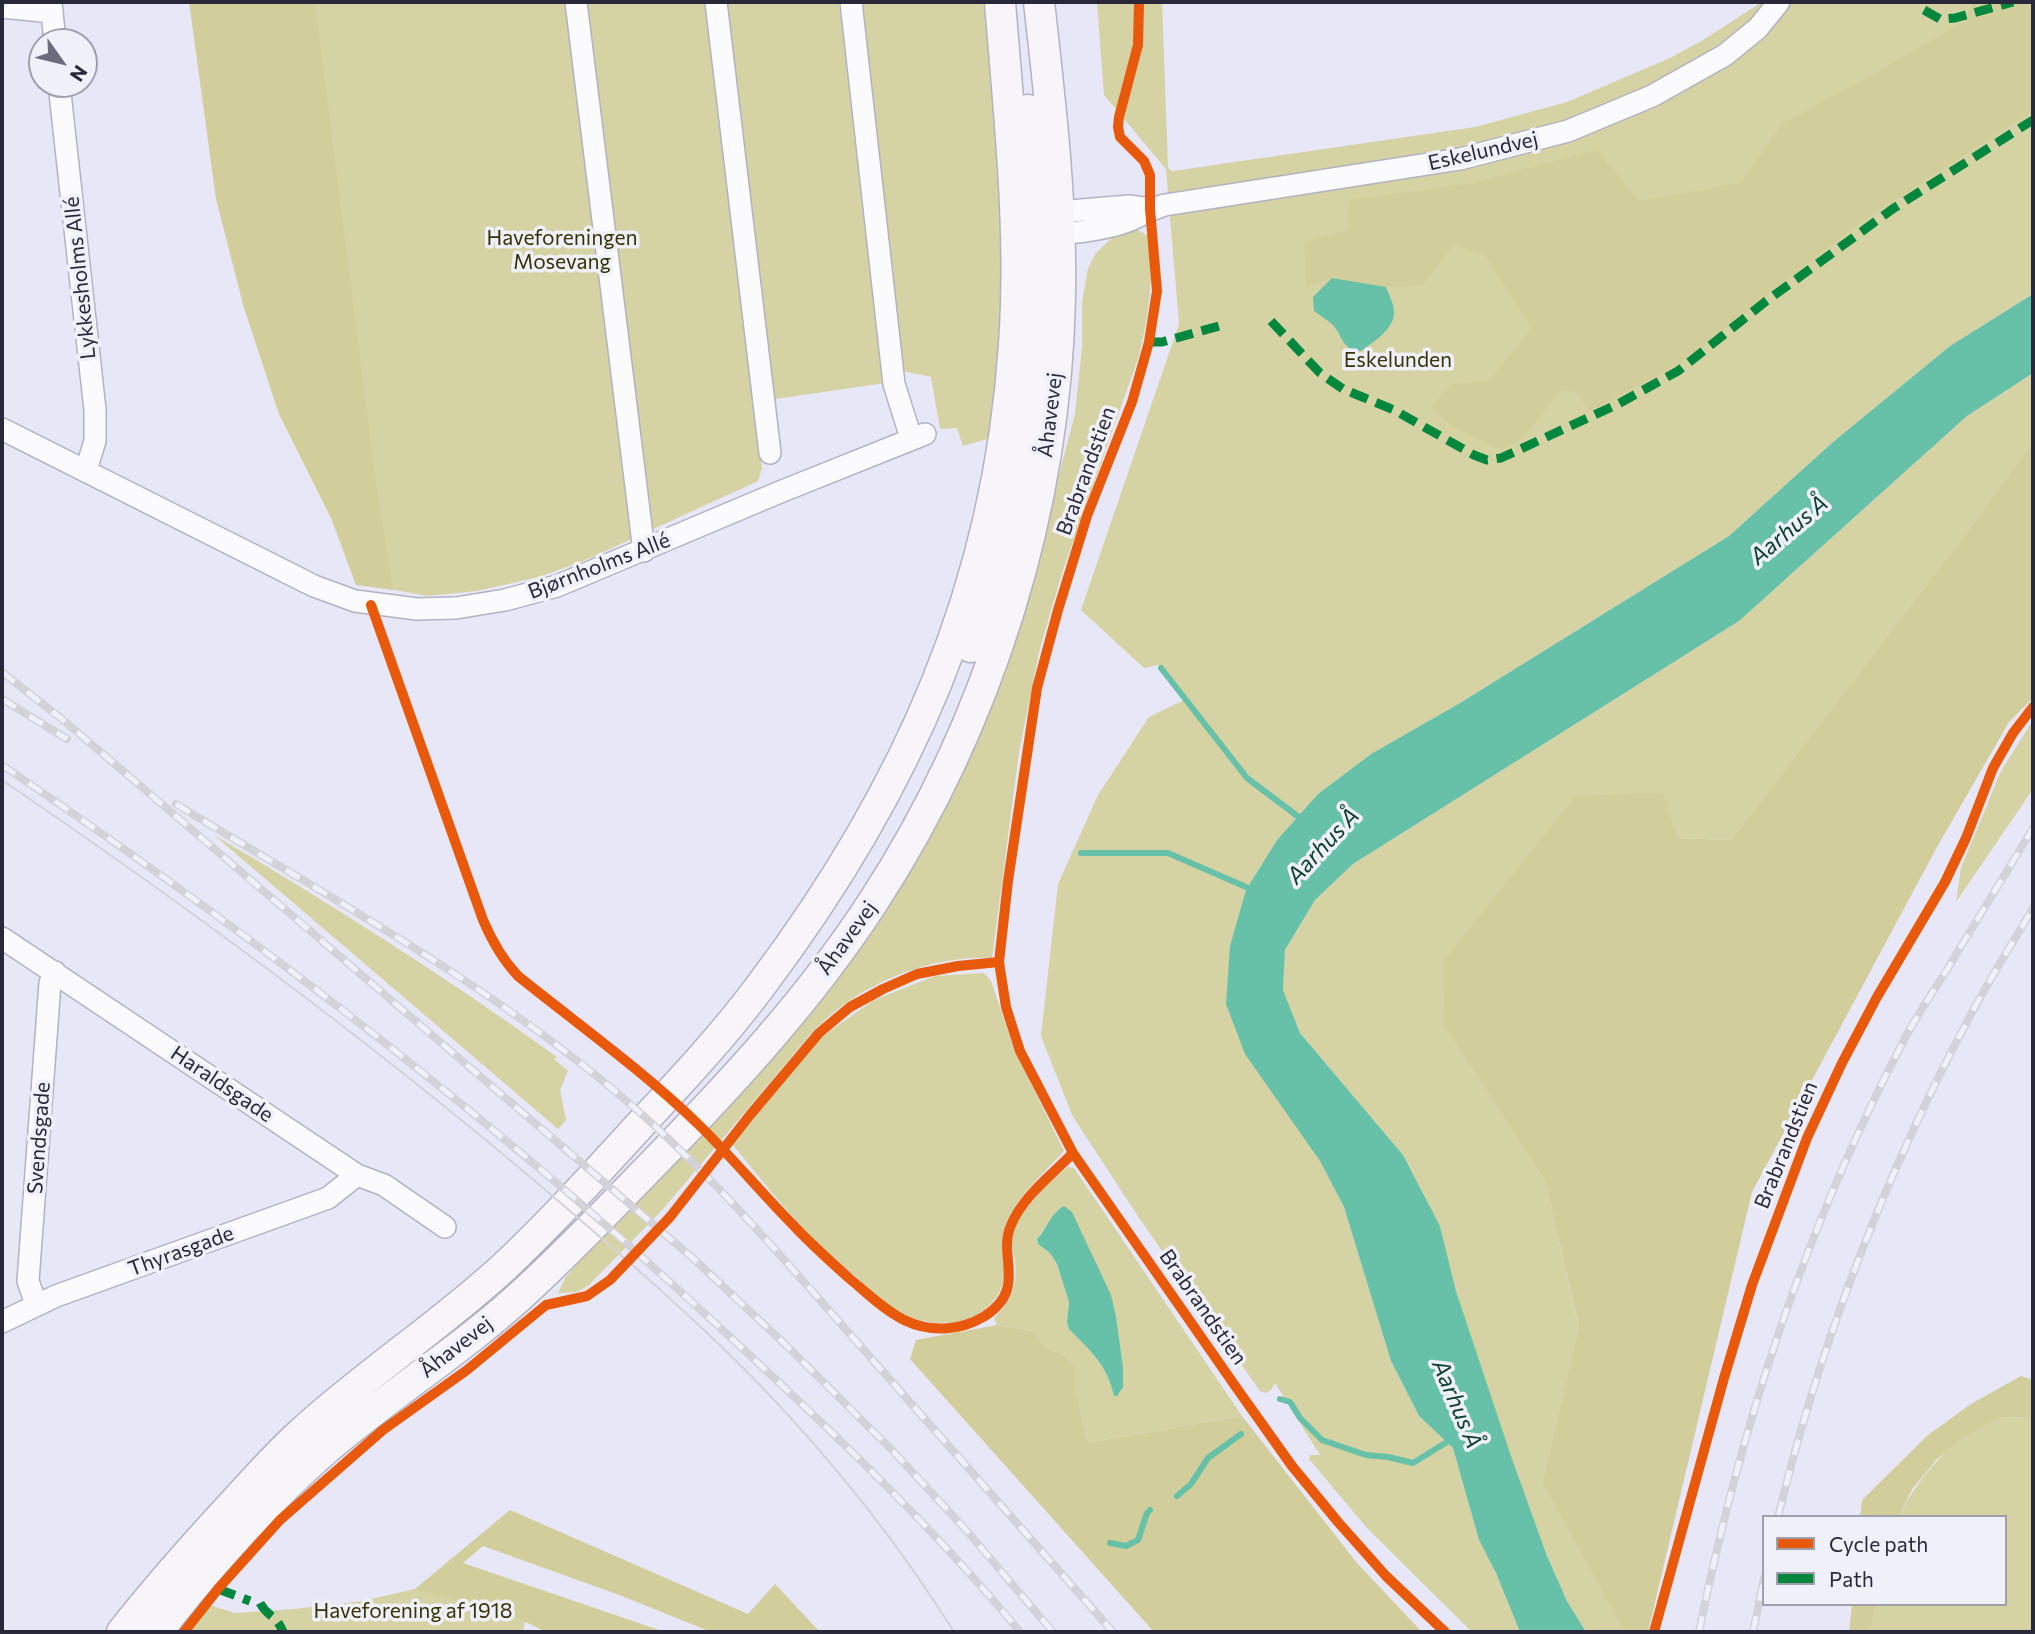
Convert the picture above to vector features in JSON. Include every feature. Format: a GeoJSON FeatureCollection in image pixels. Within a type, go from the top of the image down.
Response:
{"type":"FeatureCollection","features":[{"type":"Feature","properties":{"kind":"main road","name":"Åhavevej"},"geometry":{"type":"LineString","coordinates":[[122,1632],[164,1579],[299,1434],[464,1303],[507,1264],[605,1165],[759,988],[837,878],[890,786],[924,715],[961,619],[976,571],[1001,460],[1017,298],[1015,226],[1000,2]]}},
{"type":"Feature","properties":{"kind":"main road"},"geometry":{"type":"LineString","coordinates":[[837,878],[910,768],[936,722],[980,626],[998,576],[1022,464],[1029,415],[1037,297],[1037,248],[1054,224],[1039,215],[1037,205],[1014,2]]}},
{"type":"Feature","properties":{"kind":"main road","name":"Åhavevej"},"geometry":{"type":"LineString","coordinates":[[157,1632],[193,1586],[278,1495],[323,1452],[531,1287],[701,1114],[757,1053],[832,960],[873,903],[908,845],[951,760],[1002,633],[1036,508],[1053,406],[1060,300],[1054,224],[1051,107],[1039,2]]}},
{"type":"Feature","properties":{"kind":"street"},"geometry":{"type":"LineString","coordinates":[[576,2],[644,551]]}},
{"type":"Feature","properties":{"kind":"street"},"geometry":{"type":"LineString","coordinates":[[716,2],[770,453]]}},
{"type":"Feature","properties":{"kind":"street","name":"Bjørnholms Allé"},"geometry":{"type":"LineString","coordinates":[[2,429],[314,586],[371,605],[417,610],[456,608],[505,600],[557,586],[918,436],[894,384],[851,2]]}},
{"type":"Feature","properties":{"kind":"street","name":"Eskelundvej"},"geometry":{"type":"LineString","coordinates":[[1054,224],[1079,232],[1131,220],[1150,209],[1172,204],[1460,159],[1568,131],[1652,96],[1725,55],[1758,28],[1779,2]]}},
{"type":"Feature","properties":{"kind":"street"},"geometry":{"type":"LineString","coordinates":[[2,7],[51,7],[53,28]]}},
{"type":"Feature","properties":{"kind":"street","name":"Lykkesholms Allé"},"geometry":{"type":"LineString","coordinates":[[61,98],[95,410],[95,440],[86,470]]}},
{"type":"Feature","properties":{"kind":"street","name":"Haraldsgade"},"geometry":{"type":"LineString","coordinates":[[2,938],[357,1175],[384,1185],[444,1227]]}},
{"type":"Feature","properties":{"kind":"street","name":"Svendsgade"},"geometry":{"type":"LineString","coordinates":[[36,1304],[28,1281],[50,983],[55,972]]}},
{"type":"Feature","properties":{"kind":"street","name":"Thyrasgade"},"geometry":{"type":"LineString","coordinates":[[2,1322],[36,1304],[328,1198],[357,1175]]}},
{"type":"Feature","properties":{"kind":"green space","name":"Haveforeningen Mosevang"},"geometry":{"type":"Polygon","coordinates":[[[270,2],[839,2],[885,383],[755,402],[762,468],[758,481],[586,560],[539,577],[477,591],[427,596],[368,585],[270,2]]]}},
{"type":"Feature","properties":{"kind":"green space"},"geometry":{"type":"Polygon","coordinates":[[[862,2],[986,2],[999,163],[1002,288],[991,438],[963,446],[957,428],[940,429],[931,377],[902,371],[862,2]]]}},
{"type":"Feature","properties":{"kind":"green space","name":"Eskelunden"},"geometry":{"type":"Polygon","coordinates":[[[1097,2],[1162,2],[1168,168],[1173,171],[1475,127],[1567,102],[1670,58],[1762,2],[2033,2],[2033,294],[1950,346],[1833,442],[1729,536],[1460,703],[1371,754],[1318,794],[1277,840],[1246,890],[1320,1161],[1344,1207],[1391,1361],[1419,1416],[1453,1448],[1479,1540],[1520,1632],[1472,1632],[1367,1528],[1309,1459],[1310,1455],[1320,1455],[1275,1383],[1266,1393],[1260,1391],[1139,1218],[1072,1115],[1041,1036],[1058,884],[1098,795],[1149,717],[1188,698],[1158,665],[1144,668],[1081,610],[1179,324],[1166,169],[1104,95],[1097,2]]]}},
{"type":"Feature","properties":{"kind":"green space"},"geometry":{"type":"Polygon","coordinates":[[[1135,228],[1148,236],[1150,251],[1151,283],[1145,329],[1138,359],[1063,570],[1040,648],[1019,752],[992,958],[951,960],[911,970],[873,987],[839,1008],[814,1030],[664,1208],[589,1285],[577,1292],[558,1293],[565,1278],[583,1257],[710,1124],[784,1041],[1026,599],[1075,414],[1082,347],[1082,302],[1088,268],[1096,253],[1112,238],[1135,228]]]}},
{"type":"Feature","properties":{"kind":"green space"},"geometry":{"type":"Polygon","coordinates":[[[2033,373],[2033,442],[1731,840],[1677,838],[1444,1026],[1545,1181],[1579,1328],[1542,1483],[1624,1632],[1586,1632],[1567,1601],[1547,1556],[1503,1434],[1456,1291],[1440,1226],[1403,1155],[1300,1033],[1283,990],[1285,950],[1315,900],[1353,864],[1739,621],[1967,416],[2033,373]]]}},
{"type":"Feature","properties":{"kind":"green space"},"geometry":{"type":"Polygon","coordinates":[[[2033,720],[2033,789],[1956,902],[1961,868],[2001,771],[2033,720]]]}},
{"type":"Feature","properties":{"kind":"green space"},"geometry":{"type":"Polygon","coordinates":[[[214,835],[388,942],[557,1057],[554,1059],[568,1071],[560,1090],[566,1120],[558,1129],[214,835]]]}},
{"type":"Feature","properties":{"kind":"green space"},"geometry":{"type":"Polygon","coordinates":[[[984,973],[991,981],[1014,1049],[1064,1151],[1027,1190],[1010,1214],[1003,1236],[1004,1278],[993,1302],[967,1319],[942,1323],[924,1321],[900,1313],[888,1305],[813,1239],[732,1144],[820,1038],[874,1000],[935,976],[984,973]]]}},
{"type":"Feature","properties":{"kind":"green space"},"geometry":{"type":"Polygon","coordinates":[[[1068,1167],[1074,1168],[1242,1416],[1092,1442],[1087,1440],[1075,1386],[1075,1367],[1064,1355],[1044,1347],[1034,1331],[997,1325],[994,1319],[1009,1299],[1014,1286],[1014,1230],[1034,1199],[1068,1167]],[[1057,1211],[1037,1239],[1038,1244],[1050,1253],[1057,1264],[1069,1302],[1069,1329],[1102,1367],[1114,1396],[1123,1387],[1116,1316],[1057,1211]]]}},
{"type":"Feature","properties":{"kind":"green space"},"geometry":{"type":"Polygon","coordinates":[[[2001,1417],[2033,1418],[2033,1632],[1871,1632],[1876,1606],[2007,1606],[2007,1515],[1899,1515],[1936,1462],[1966,1435],[2001,1417]]]}},
{"type":"Feature","properties":{"kind":"green space","name":"Haveforening af 1918"},"geometry":{"type":"Polygon","coordinates":[[[415,1589],[527,1608],[523,1632],[189,1632],[210,1605],[235,1613],[294,1609],[362,1601],[415,1589]]]}},
{"type":"Feature","properties":{"kind":"shaded area"},"geometry":{"type":"Polygon","coordinates":[[[189,2],[315,2],[375,477],[393,590],[356,585],[331,518],[279,414],[244,308],[216,199],[189,2]]]}},
{"type":"Feature","properties":{"kind":"shaded area"},"geometry":{"type":"Polygon","coordinates":[[[1974,2],[2033,2],[2033,111],[1864,220],[1680,363],[1590,411],[1576,392],[1560,390],[1525,436],[1502,450],[1452,426],[1431,407],[1453,384],[1490,380],[1532,328],[1485,255],[1453,245],[1422,285],[1386,287],[1332,278],[1306,287],[1305,242],[1348,230],[1349,200],[1473,183],[1597,150],[1639,201],[1741,183],[1782,124],[1963,22],[1974,2]]]}},
{"type":"Feature","properties":{"kind":"shaded area"},"geometry":{"type":"Polygon","coordinates":[[[2033,442],[2033,698],[2009,722],[1937,847],[1752,1192],[1648,1632],[1624,1632],[1542,1483],[1579,1327],[1545,1181],[1444,1026],[1443,962],[1576,796],[1663,793],[1677,838],[1731,840],[2033,442]]]}},
{"type":"Feature","properties":{"kind":"shaded area"},"geometry":{"type":"Polygon","coordinates":[[[997,1325],[1034,1331],[1044,1347],[1064,1355],[1075,1367],[1075,1386],[1087,1440],[1092,1442],[1242,1416],[1357,1563],[1422,1632],[1154,1632],[910,1359],[916,1340],[997,1325]]]}},
{"type":"Feature","properties":{"kind":"shaded area"},"geometry":{"type":"Polygon","coordinates":[[[2021,1376],[2033,1380],[2033,1418],[2001,1417],[1965,1436],[1937,1459],[1913,1488],[1899,1515],[1860,1515],[1862,1500],[1928,1435],[1971,1404],[2021,1376]]]}},
{"type":"Feature","properties":{"kind":"shaded area"},"geometry":{"type":"Polygon","coordinates":[[[510,1510],[748,1614],[775,1584],[820,1632],[711,1632],[622,1596],[483,1546],[463,1563],[665,1632],[546,1632],[505,1612],[415,1589],[510,1510]]]}},
{"type":"Feature","properties":{"kind":"shaded area"},"geometry":{"type":"Polygon","coordinates":[[[1852,1606],[1876,1606],[1871,1632],[1849,1632],[1852,1606]]]}},
{"type":"Feature","properties":{"kind":"water"},"geometry":{"type":"Polygon","coordinates":[[[1332,278],[1386,287],[1393,304],[1393,320],[1390,325],[1382,335],[1361,351],[1346,345],[1333,325],[1314,311],[1313,297],[1332,278]]]}},
{"type":"Feature","properties":{"kind":"water","name":"Aarhus Å"},"geometry":{"type":"Polygon","coordinates":[[[2033,294],[2033,373],[1967,416],[1739,621],[1353,864],[1315,900],[1285,950],[1283,990],[1300,1033],[1403,1155],[1440,1226],[1456,1291],[1511,1456],[1547,1556],[1567,1601],[1586,1632],[1520,1632],[1479,1540],[1453,1448],[1419,1416],[1391,1361],[1344,1207],[1320,1161],[1245,1054],[1226,1004],[1230,946],[1246,890],[1277,840],[1318,794],[1371,754],[1460,703],[1729,536],[1833,442],[1950,346],[2033,294]]]}},
{"type":"Feature","properties":{"kind":"water"},"geometry":{"type":"Polygon","coordinates":[[[1064,1206],[1072,1212],[1111,1295],[1123,1367],[1123,1387],[1117,1396],[1114,1396],[1107,1375],[1097,1359],[1069,1329],[1069,1302],[1057,1264],[1050,1253],[1038,1244],[1037,1239],[1055,1213],[1064,1206]]]}},
{"type":"Feature","properties":{"kind":"waterway"},"geometry":{"type":"LineString","coordinates":[[1161,668],[1247,778],[1304,821]]}},
{"type":"Feature","properties":{"kind":"waterway"},"geometry":{"type":"LineString","coordinates":[[1081,853],[1168,853],[1253,890]]}},
{"type":"Feature","properties":{"kind":"waterway","name":"Aarhus Å"},"geometry":{"type":"LineString","coordinates":[[1280,1399],[1290,1402],[1300,1418],[1322,1440],[1366,1455],[1413,1463],[1447,1442]]}},
{"type":"Feature","properties":{"kind":"waterway"},"geometry":{"type":"LineString","coordinates":[[1177,1496],[1191,1484],[1208,1458],[1241,1434]]}},
{"type":"Feature","properties":{"kind":"waterway"},"geometry":{"type":"LineString","coordinates":[[1110,1543],[1126,1546],[1138,1540],[1150,1510]]}},
{"type":"Feature","properties":{"kind":"tram line"},"geometry":{"type":"LineString","coordinates":[[2,780],[218,932],[358,1038],[496,1148],[663,1292],[736,1360],[812,1442],[887,1534],[954,1632]]}},
{"type":"Feature","properties":{"kind":"railway"},"geometry":{"type":"LineString","coordinates":[[2,672],[63,720],[695,1260],[892,1450],[966,1530],[1053,1632]]}},
{"type":"Feature","properties":{"kind":"railway"},"geometry":{"type":"LineString","coordinates":[[2,699],[67,739]]}},
{"type":"Feature","properties":{"kind":"railway"},"geometry":{"type":"LineString","coordinates":[[2,765],[290,970],[476,1115],[566,1191],[655,1268],[850,1451],[955,1557],[1020,1632]]}},
{"type":"Feature","properties":{"kind":"railway"},"geometry":{"type":"LineString","coordinates":[[176,804],[457,975],[564,1051],[648,1120],[708,1178],[765,1239],[1113,1632]]}},
{"type":"Feature","properties":{"kind":"railway"},"geometry":{"type":"LineString","coordinates":[[1699,1632],[1735,1478],[1756,1403],[1780,1329],[1836,1183],[1868,1111],[1909,1031],[2033,828]]}},
{"type":"Feature","properties":{"kind":"railway"},"geometry":{"type":"LineString","coordinates":[[1779,1515],[1835,1324],[1883,1199],[1938,1077],[2033,908]]}},
{"type":"Feature","properties":{"kind":"railway"},"geometry":{"type":"LineString","coordinates":[[1753,1632],[1762,1588]]}},
{"type":"Feature","properties":{"kind":"marked path"},"geometry":{"type":"LineString","coordinates":[[1924,10],[1940,19],[1955,18],[2013,2]]}},
{"type":"Feature","properties":{"kind":"marked path"},"geometry":{"type":"LineString","coordinates":[[1271,321],[1320,373],[1343,389],[1394,410],[1474,455],[1487,460],[1501,458],[1618,404],[1678,371],[1765,302],[1894,208],[2033,120]]}},
{"type":"Feature","properties":{"kind":"marked path"},"geometry":{"type":"LineString","coordinates":[[1149,342],[1162,342],[1219,326]]}},
{"type":"Feature","properties":{"kind":"marked path"},"geometry":{"type":"LineString","coordinates":[[218,1589],[250,1601]]}},
{"type":"Feature","properties":{"kind":"marked path"},"geometry":{"type":"LineString","coordinates":[[260,1603],[278,1622],[283,1632]]}},
{"type":"Feature","properties":{"kind":"cycle path","name":"Brabrandstien"},"geometry":{"type":"LineString","coordinates":[[1139,2],[1138,45],[1118,127],[1120,137],[1144,161],[1150,175],[1157,291],[1149,342],[1132,402],[1087,516],[1037,688],[1008,881],[999,962],[1006,1007],[1020,1051],[1073,1153],[1238,1390],[1292,1466],[1338,1522],[1386,1576],[1445,1632]]}},
{"type":"Feature","properties":{"kind":"cycle path"},"geometry":{"type":"LineString","coordinates":[[371,605],[483,920],[507,963],[518,976],[677,1104],[809,1241],[883,1306],[904,1320],[935,1328],[966,1325],[985,1316],[998,1305],[1005,1294],[1009,1272],[1008,1237],[1016,1214],[1030,1195],[1073,1153]]}},
{"type":"Feature","properties":{"kind":"cycle path","name":"Brabrandstien"},"geometry":{"type":"LineString","coordinates":[[1654,1632],[1752,1285],[1807,1138],[1877,997],[1945,882],[1966,838],[1993,768],[2013,733],[2033,707]]}},
{"type":"Feature","properties":{"kind":"cycle path"},"geometry":{"type":"LineString","coordinates":[[184,1632],[218,1589],[280,1520],[383,1430],[467,1370],[546,1305],[587,1296],[610,1280],[670,1217],[819,1033],[850,1007],[917,974],[999,962]]}}]}
